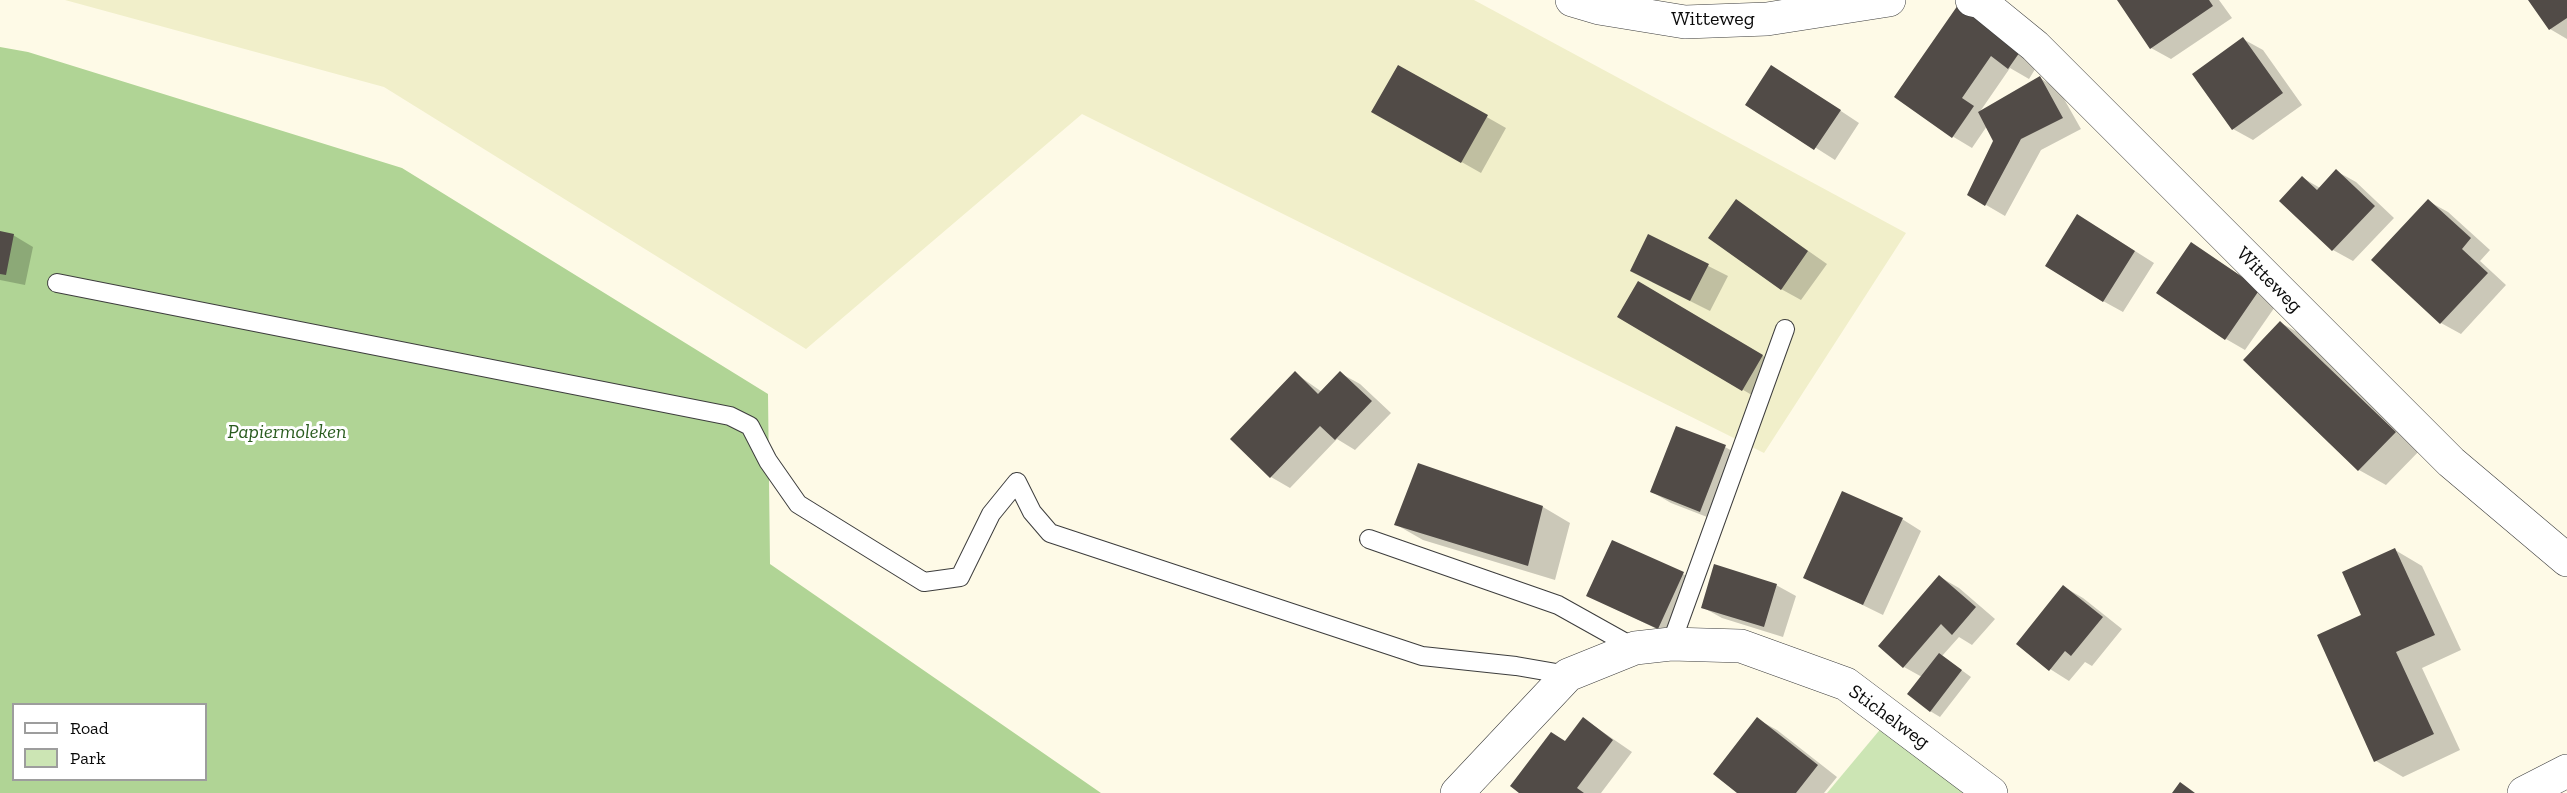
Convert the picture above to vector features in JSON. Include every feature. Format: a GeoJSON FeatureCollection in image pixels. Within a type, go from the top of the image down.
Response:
{"type":"FeatureCollection","features":[{"type":"Feature","properties":{"kind":"street","name":"Witteweg"},"geometry":{"type":"LineString","coordinates":[[1572,0],[1599,8],[1685,22],[1767,19],[1889,0]]}},
{"type":"Feature","properties":{"kind":"street","name":"Witteweg"},"geometry":{"type":"LineString","coordinates":[[1972,0],[1981,2],[2035,46],[2451,462],[2567,560]]}},
{"type":"Feature","properties":{"kind":"street","name":"Stichelweg"},"geometry":{"type":"LineString","coordinates":[[1568,675],[1635,648],[1671,644],[1741,646],[1846,684],[1990,793]]}},
{"type":"Feature","properties":{"kind":"street"},"geometry":{"type":"LineString","coordinates":[[1457,793],[1568,675]]}},
{"type":"Feature","properties":{"kind":"street"},"geometry":{"type":"LineString","coordinates":[[2524,793],[2567,771]]}},
{"type":"Feature","properties":{"kind":"lane"},"geometry":{"type":"LineString","coordinates":[[57,284],[730,416],[750,426],[768,461],[798,504],[924,582],[960,577],[991,514],[1017,482],[1032,512],[1050,533],[1422,656],[1516,666],[1568,675]]}},
{"type":"Feature","properties":{"kind":"lane"},"geometry":{"type":"LineString","coordinates":[[1671,644],[1785,329]]}},
{"type":"Feature","properties":{"kind":"lane"},"geometry":{"type":"LineString","coordinates":[[1369,539],[1558,605],[1635,648]]}},
{"type":"Feature","properties":{"kind":"shaded area"},"geometry":{"type":"Polygon","coordinates":[[[65,0],[1474,0],[1906,233],[1764,453],[1082,114],[806,349],[384,87],[65,0]]]}},
{"type":"Feature","properties":{"kind":"green space","name":"Papiermoleken"},"geometry":{"type":"Polygon","coordinates":[[[0,47],[28,52],[402,168],[768,394],[770,564],[1101,793],[0,793],[0,47]]]}},
{"type":"Feature","properties":{"kind":"green space"},"geometry":{"type":"Polygon","coordinates":[[[1883,726],[1966,793],[1827,793],[1883,726]]]}},
{"type":"Feature","properties":{"kind":"building"},"geometry":{"type":"Polygon","coordinates":[[[2117,0],[2209,0],[2213,6],[2150,49],[2117,0]]]}},
{"type":"Feature","properties":{"kind":"building"},"geometry":{"type":"Polygon","coordinates":[[[2528,0],[2567,0],[2567,18],[2549,30],[2528,0]]]}},
{"type":"Feature","properties":{"kind":"building"},"geometry":{"type":"Polygon","coordinates":[[[1958,5],[2022,49],[2008,69],[1991,56],[1962,98],[1974,106],[1952,138],[1894,97],[1958,5]]]}},
{"type":"Feature","properties":{"kind":"building"},"geometry":{"type":"Polygon","coordinates":[[[2243,37],[2283,93],[2232,130],[2192,74],[2243,37]]]}},
{"type":"Feature","properties":{"kind":"building"},"geometry":{"type":"Polygon","coordinates":[[[1398,65],[1488,115],[1461,163],[1371,112],[1398,65]]]}},
{"type":"Feature","properties":{"kind":"building"},"geometry":{"type":"Polygon","coordinates":[[[1771,65],[1841,110],[1814,150],[1745,105],[1771,65]]]}},
{"type":"Feature","properties":{"kind":"building"},"geometry":{"type":"Polygon","coordinates":[[[2040,76],[2063,118],[2021,139],[1985,206],[1967,195],[1993,141],[1978,112],[2040,76]]]}},
{"type":"Feature","properties":{"kind":"building"},"geometry":{"type":"Polygon","coordinates":[[[2336,169],[2375,206],[2332,251],[2279,201],[2302,176],[2317,190],[2336,169]]]}},
{"type":"Feature","properties":{"kind":"building"},"geometry":{"type":"Polygon","coordinates":[[[1736,199],[1808,251],[1781,290],[1708,238],[1736,199]]]}},
{"type":"Feature","properties":{"kind":"building"},"geometry":{"type":"Polygon","coordinates":[[[2428,199],[2471,238],[2462,249],[2488,273],[2440,324],[2371,260],[2428,199]]]}},
{"type":"Feature","properties":{"kind":"building"},"geometry":{"type":"Polygon","coordinates":[[[2077,214],[2135,251],[2103,302],[2045,266],[2077,214]]]}},
{"type":"Feature","properties":{"kind":"building"},"geometry":{"type":"Polygon","coordinates":[[[0,231],[14,234],[6,275],[0,274],[0,231]]]}},
{"type":"Feature","properties":{"kind":"building"},"geometry":{"type":"Polygon","coordinates":[[[1648,234],[1709,264],[1690,301],[1630,271],[1648,234]]]}},
{"type":"Feature","properties":{"kind":"building"},"geometry":{"type":"Polygon","coordinates":[[[2191,242],[2260,289],[2225,340],[2156,293],[2191,242]]]}},
{"type":"Feature","properties":{"kind":"building"},"geometry":{"type":"Polygon","coordinates":[[[1638,281],[1763,355],[1742,391],[1617,317],[1638,281]]]}},
{"type":"Feature","properties":{"kind":"building"},"geometry":{"type":"Polygon","coordinates":[[[2280,321],[2396,432],[2358,471],[2243,360],[2280,321]]]}},
{"type":"Feature","properties":{"kind":"building"},"geometry":{"type":"Polygon","coordinates":[[[1295,371],[1318,394],[1340,371],[1372,401],[1335,440],[1320,426],[1270,478],[1230,439],[1295,371]]]}},
{"type":"Feature","properties":{"kind":"building"},"geometry":{"type":"Polygon","coordinates":[[[1676,426],[1726,445],[1700,512],[1650,492],[1676,426]]]}},
{"type":"Feature","properties":{"kind":"building"},"geometry":{"type":"Polygon","coordinates":[[[1418,463],[1543,506],[1528,566],[1394,525],[1418,463]]]}},
{"type":"Feature","properties":{"kind":"building"},"geometry":{"type":"Polygon","coordinates":[[[1842,491],[1903,518],[1863,605],[1803,578],[1842,491]]]}},
{"type":"Feature","properties":{"kind":"building"},"geometry":{"type":"Polygon","coordinates":[[[1612,540],[1684,572],[1658,629],[1586,596],[1612,540]]]}},
{"type":"Feature","properties":{"kind":"building"},"geometry":{"type":"Polygon","coordinates":[[[2395,548],[2435,635],[2396,652],[2434,734],[2374,762],[2317,635],[2361,615],[2342,572],[2395,548]]]}},
{"type":"Feature","properties":{"kind":"building"},"geometry":{"type":"Polygon","coordinates":[[[1714,564],[1777,584],[1764,627],[1701,608],[1714,564]]]}},
{"type":"Feature","properties":{"kind":"building"},"geometry":{"type":"Polygon","coordinates":[[[1939,575],[1976,607],[1952,635],[1941,624],[1903,668],[1878,646],[1939,575]]]}},
{"type":"Feature","properties":{"kind":"building"},"geometry":{"type":"Polygon","coordinates":[[[2063,585],[2103,617],[2071,656],[2065,651],[2049,671],[2016,644],[2063,585]]]}},
{"type":"Feature","properties":{"kind":"building"},"geometry":{"type":"Polygon","coordinates":[[[1939,653],[1962,670],[1930,712],[1907,694],[1939,653]]]}},
{"type":"Feature","properties":{"kind":"building"},"geometry":{"type":"Polygon","coordinates":[[[1583,717],[1613,740],[1577,788],[1584,793],[1519,793],[1510,786],[1551,732],[1565,741],[1583,717]]]}},
{"type":"Feature","properties":{"kind":"building"},"geometry":{"type":"Polygon","coordinates":[[[1757,717],[1818,765],[1796,793],[1737,793],[1713,774],[1757,717]]]}},
{"type":"Feature","properties":{"kind":"building"},"geometry":{"type":"Polygon","coordinates":[[[2180,782],[2195,793],[2172,793],[2180,782]]]}}]}
